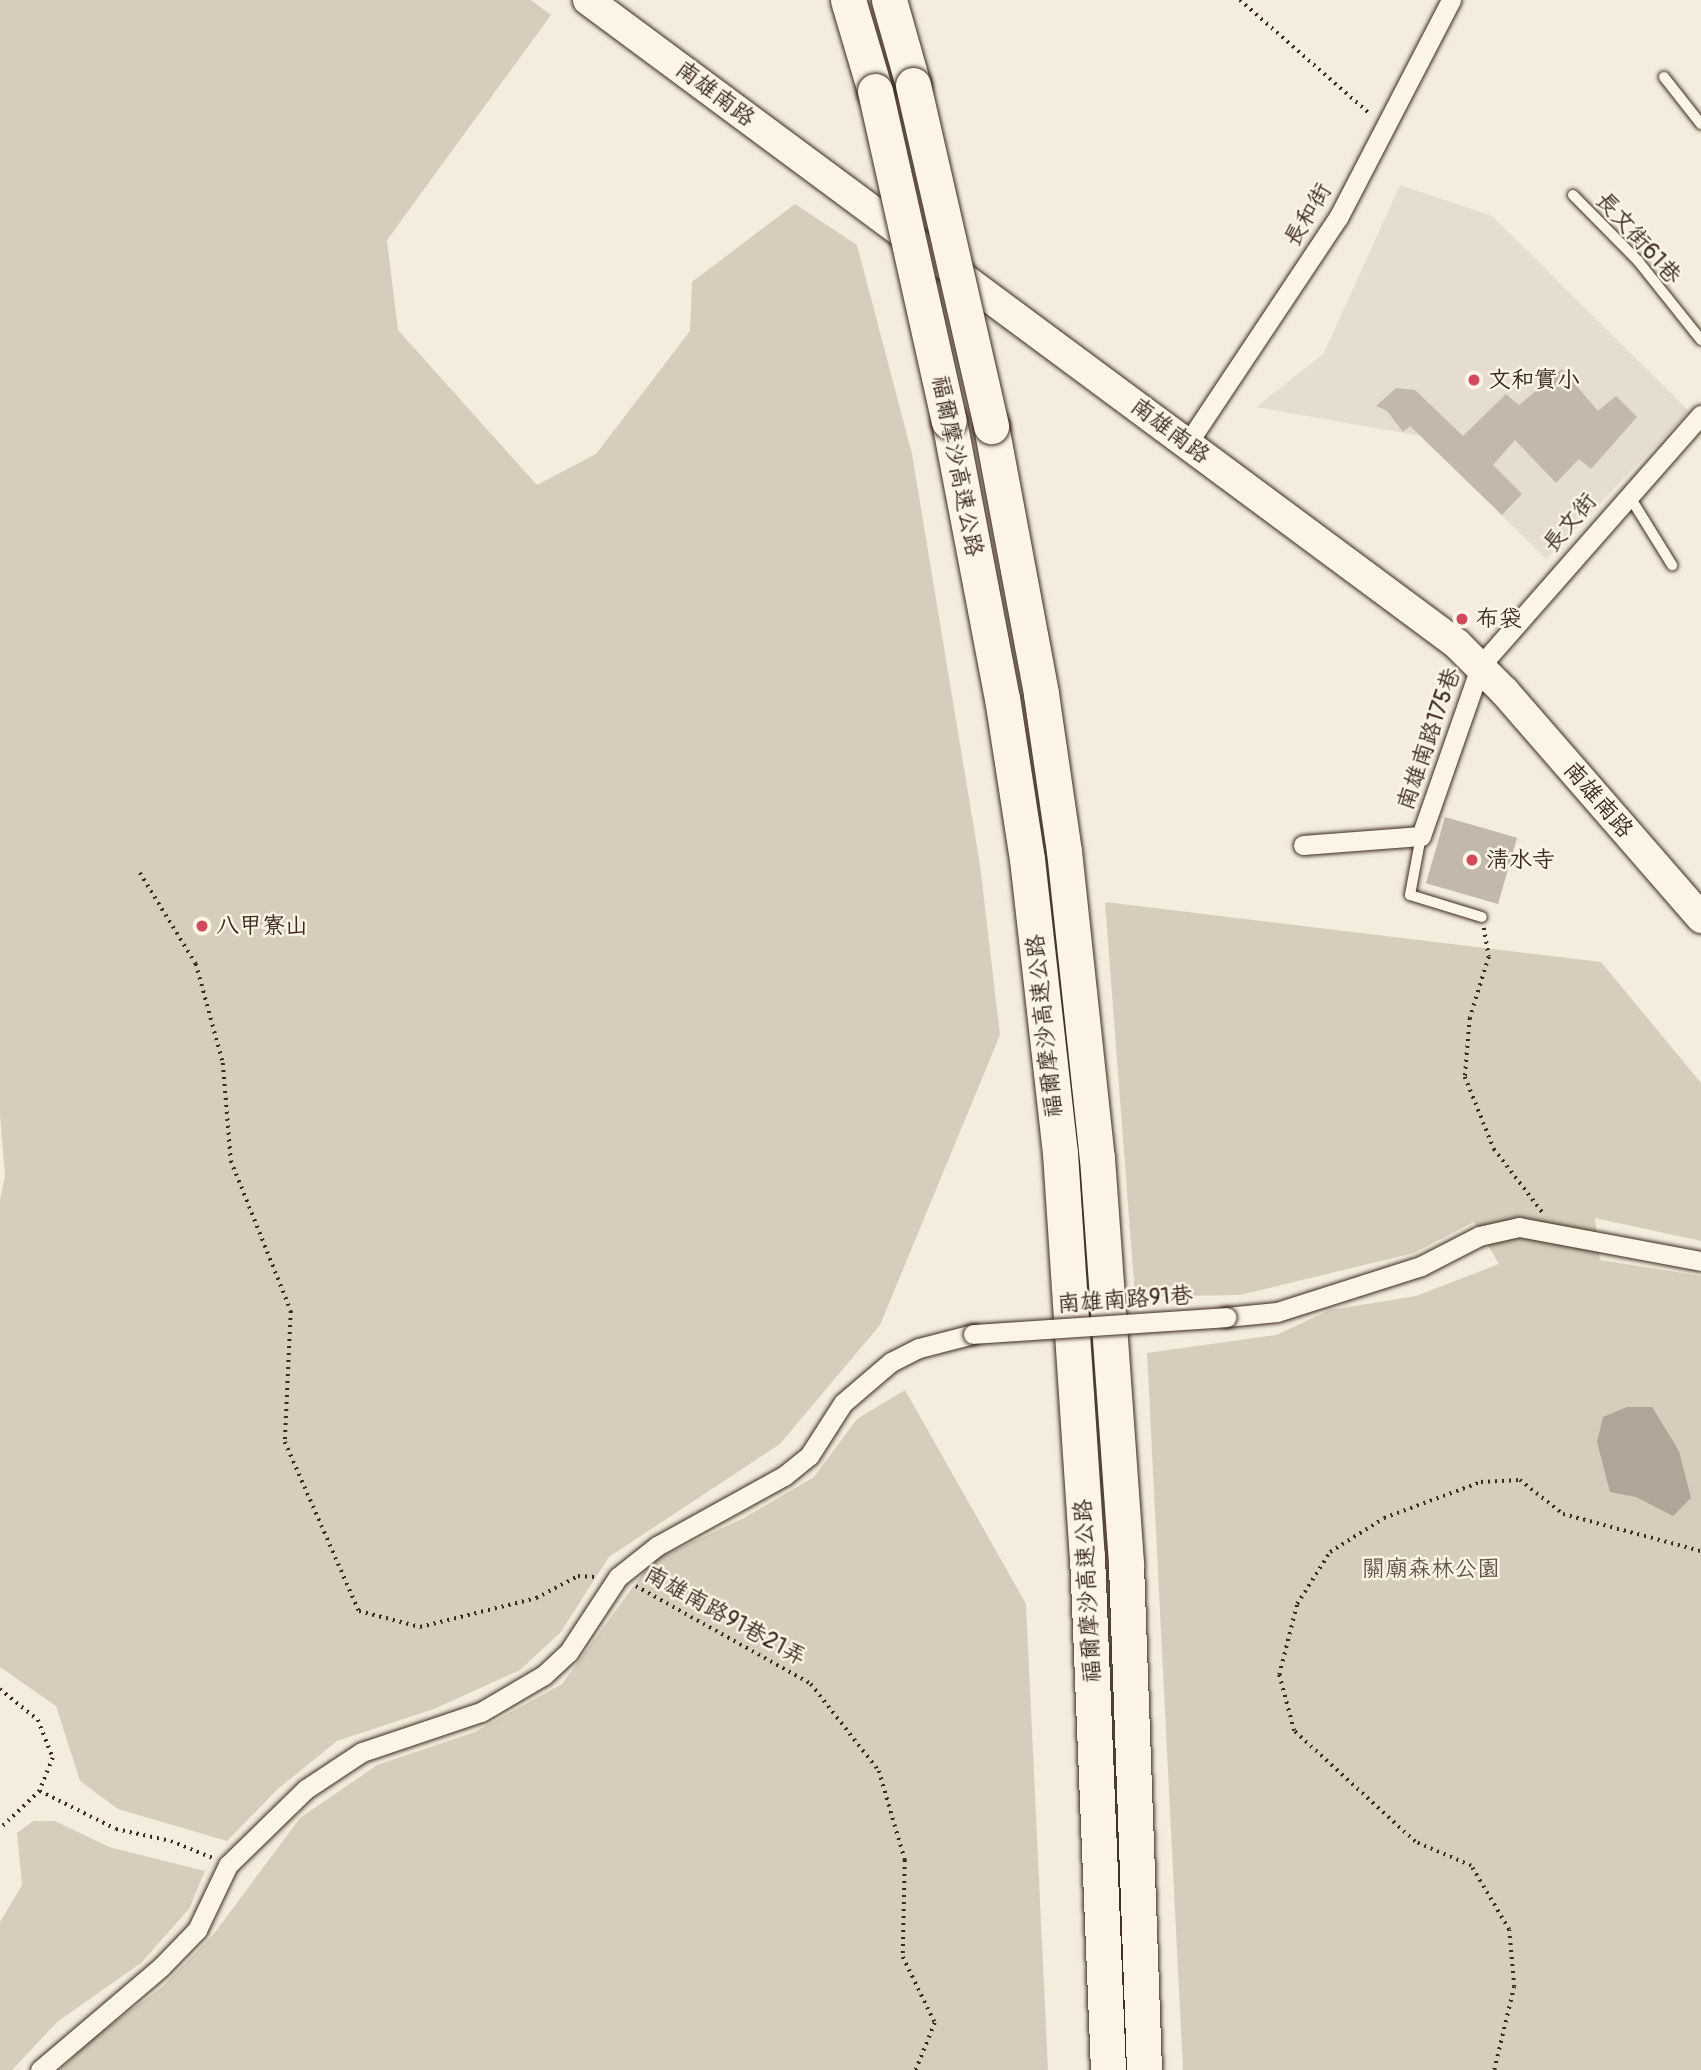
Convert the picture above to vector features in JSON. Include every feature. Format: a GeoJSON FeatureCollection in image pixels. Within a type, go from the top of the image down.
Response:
{"type":"FeatureCollection","features":[{"type":"Feature","properties":{"kind":"highway","name":"福爾摩沙高速公路"},"geometry":{"type":"LineString","coordinates":[[848,0],[875,92],[949,421],[1023,832],[1060,1153],[1087,1556],[1108,2070]]}},
{"type":"Feature","properties":{"kind":"highway","name":"福爾摩沙高速公路"},"geometry":{"type":"LineString","coordinates":[[889,0],[913,85],[991,426],[1041,694],[1064,851],[1097,1158],[1125,1563],[1146,2063]]}},
{"type":"Feature","properties":{"kind":"main road","name":"南雄南路"},"geometry":{"type":"LineString","coordinates":[[588,0],[1187,444],[1481,666],[1701,918]]}},
{"type":"Feature","properties":{"kind":"street","name":"長和街"},"geometry":{"type":"LineString","coordinates":[[1187,444],[1338,218],[1451,0]]}},
{"type":"Feature","properties":{"kind":"street","name":"長文街"},"geometry":{"type":"LineString","coordinates":[[1481,666],[1628,493],[1701,415]]}},
{"type":"Feature","properties":{"kind":"street","name":"南雄南路175巷"},"geometry":{"type":"LineString","coordinates":[[1303,845],[1421,836],[1481,666]]}},
{"type":"Feature","properties":{"kind":"street","name":"南雄南路91巷"},"geometry":{"type":"LineString","coordinates":[[228,1865],[306,1789],[362,1752],[481,1712],[544,1675],[568,1653],[618,1577],[657,1546],[784,1476],[809,1456],[843,1403],[891,1362],[919,1348],[973,1334],[1277,1312],[1422,1266],[1479,1236],[1519,1227],[1562,1232],[1701,1261]]}},
{"type":"Feature","properties":{"kind":"street"},"geometry":{"type":"LineString","coordinates":[[40,2070],[160,1967],[197,1930],[228,1865]]}},
{"type":"Feature","properties":{"kind":"lane"},"geometry":{"type":"LineString","coordinates":[[1664,76],[1701,124]]}},
{"type":"Feature","properties":{"kind":"lane","name":"長文街61巷"},"geometry":{"type":"LineString","coordinates":[[1573,195],[1637,261],[1701,340]]}},
{"type":"Feature","properties":{"kind":"lane"},"geometry":{"type":"LineString","coordinates":[[1628,493],[1672,565]]}},
{"type":"Feature","properties":{"kind":"lane"},"geometry":{"type":"LineString","coordinates":[[1421,836],[1410,895],[1482,917]]}},
{"type":"Feature","properties":{"kind":"path"},"geometry":{"type":"LineString","coordinates":[[1240,0],[1385,127]]}},
{"type":"Feature","properties":{"kind":"path"},"geometry":{"type":"LineString","coordinates":[[140,873],[196,964],[223,1063],[230,1161],[291,1311],[285,1442],[359,1611],[420,1627],[536,1598],[578,1576],[618,1577]]}},
{"type":"Feature","properties":{"kind":"path"},"geometry":{"type":"LineString","coordinates":[[1482,917],[1489,957],[1470,1018],[1465,1077],[1494,1149],[1530,1200],[1562,1232]]}},
{"type":"Feature","properties":{"kind":"path"},"geometry":{"type":"LineString","coordinates":[[1494,2070],[1514,1987],[1509,1930],[1471,1866],[1415,1842],[1294,1731],[1279,1675],[1297,1604],[1330,1552],[1384,1518],[1481,1482],[1520,1480],[1563,1514],[1701,1552]]}},
{"type":"Feature","properties":{"kind":"path","name":"南雄南路91巷21弄"},"geometry":{"type":"LineString","coordinates":[[618,1577],[811,1684],[879,1771],[905,1860],[903,1957],[935,2023],[916,2070]]}},
{"type":"Feature","properties":{"kind":"path"},"geometry":{"type":"LineString","coordinates":[[0,1689],[38,1720],[53,1758],[40,1791],[0,1829]]}},
{"type":"Feature","properties":{"kind":"path"},"geometry":{"type":"LineString","coordinates":[[40,1791],[116,1829],[171,1841],[228,1865]]}},
{"type":"Feature","properties":{"kind":"shaded area","name":"文和實小"},"geometry":{"type":"Polygon","coordinates":[[[1400,185],[1492,216],[1689,411],[1546,559],[1421,436],[1256,407],[1324,353],[1400,185]]]}},
{"type":"Feature","properties":{"kind":"shaded area"},"geometry":{"type":"Polygon","coordinates":[[[1627,1407],[1652,1407],[1679,1451],[1691,1498],[1673,1516],[1636,1497],[1610,1492],[1597,1442],[1603,1417],[1627,1407]]]}},
{"type":"Feature","properties":{"kind":"green space"},"geometry":{"type":"Polygon","coordinates":[[[0,0],[531,0],[551,15],[387,240],[398,330],[537,485],[596,454],[690,331],[692,282],[795,204],[857,245],[912,454],[980,865],[1000,1035],[880,1325],[780,1444],[609,1557],[560,1633],[520,1670],[434,1709],[337,1741],[278,1789],[227,1841],[118,1809],[80,1781],[56,1706],[0,1667],[0,1200],[5,1176],[0,1114],[0,0]]]}},
{"type":"Feature","properties":{"kind":"green space","name":"關廟森林公園"},"geometry":{"type":"Polygon","coordinates":[[[1105,902],[1601,962],[1701,1083],[1701,1241],[1595,1218],[1600,1260],[1701,1276],[1701,2070],[1183,2070],[1147,1353],[1276,1335],[1330,1310],[1416,1296],[1499,1264],[1474,1222],[1414,1253],[1240,1295],[1135,1297],[1105,902]]]}},
{"type":"Feature","properties":{"kind":"green space"},"geometry":{"type":"Polygon","coordinates":[[[905,1390],[1026,1604],[1048,2070],[60,2070],[91,2040],[162,1987],[213,1935],[300,1818],[377,1765],[475,1732],[562,1684],[652,1561],[744,1518],[814,1477],[857,1419],[905,1390]]]}},
{"type":"Feature","properties":{"kind":"green space"},"geometry":{"type":"Polygon","coordinates":[[[33,1821],[55,1821],[109,1847],[205,1871],[189,1909],[141,1963],[57,2022],[12,2070],[0,2070],[0,1922],[22,1885],[17,1833],[33,1821]]]}},
{"type":"Feature","properties":{"kind":"building"},"geometry":{"type":"Polygon","coordinates":[[[1562,369],[1598,411],[1616,396],[1637,417],[1591,469],[1579,459],[1556,483],[1515,440],[1493,465],[1522,494],[1502,515],[1410,426],[1403,432],[1387,411],[1376,406],[1396,388],[1415,390],[1463,436],[1506,394],[1519,405],[1562,369]]]}},
{"type":"Feature","properties":{"kind":"building","name":"清水寺"},"geometry":{"type":"Polygon","coordinates":[[[1445,817],[1517,838],[1498,904],[1426,883],[1445,817]]]}},
{"type":"Feature","properties":{"kind":"place","name":"文和實小"},"geometry":{"type":"Point","coordinates":[1474,380]}},
{"type":"Feature","properties":{"kind":"place","name":"布袋"},"geometry":{"type":"Point","coordinates":[1462,619]}},
{"type":"Feature","properties":{"kind":"place","name":"清水寺"},"geometry":{"type":"Point","coordinates":[1472,860]}},
{"type":"Feature","properties":{"kind":"place","name":"八甲寮山"},"geometry":{"type":"Point","coordinates":[202,926]}}]}
